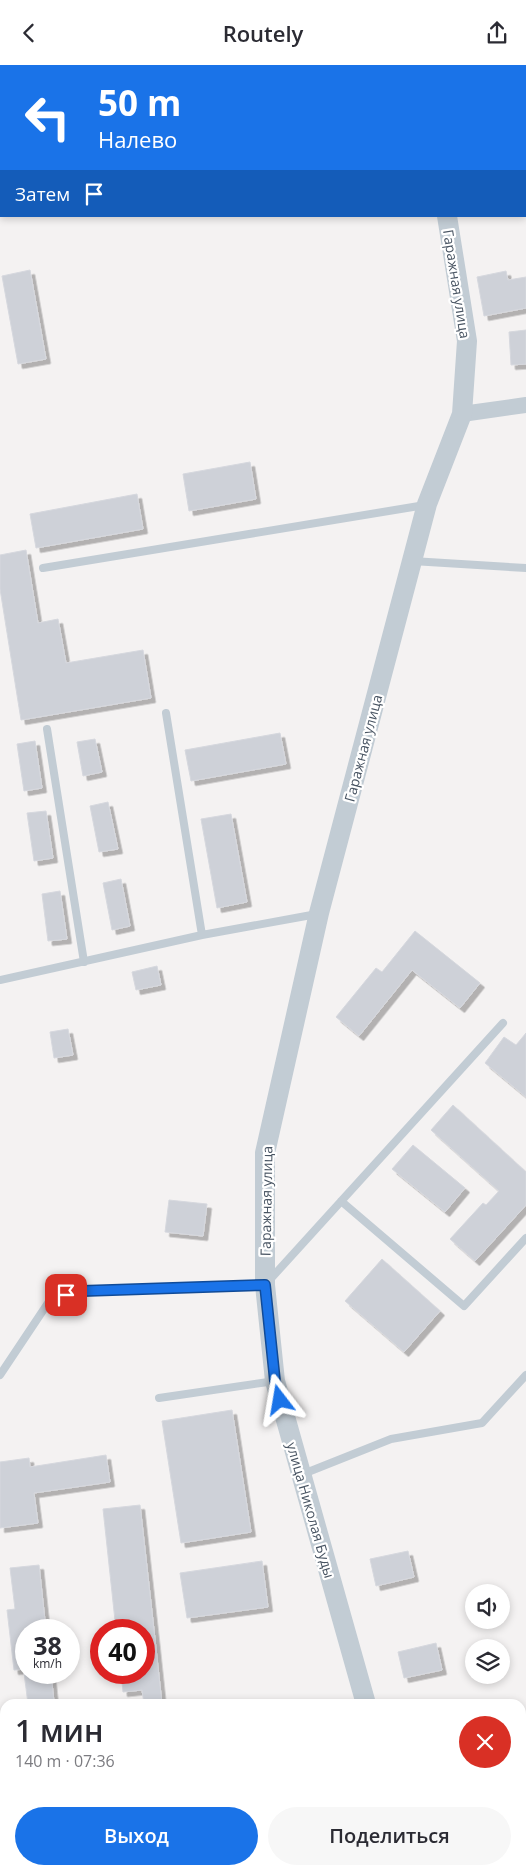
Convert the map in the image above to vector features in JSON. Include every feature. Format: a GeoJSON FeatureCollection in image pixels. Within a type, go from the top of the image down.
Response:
{"type":"FeatureCollection","features":[{"type":"Feature","properties":{"kind":"street","name":"Гаражная улица"},"geometry":{"type":"LineString","coordinates":[[265,1285],[265,1153],[319,913],[427,504],[462,414],[467,341],[447,217]]}},
{"type":"Feature","properties":{"kind":"street"},"geometry":{"type":"LineString","coordinates":[[462,414],[526,405]]}},
{"type":"Feature","properties":{"kind":"street","name":"улица Николая Буды"},"geometry":{"type":"LineString","coordinates":[[265,1285],[275,1381],[365,1699]]}},
{"type":"Feature","properties":{"kind":"lane"},"geometry":{"type":"LineString","coordinates":[[43,568],[427,504]]}},
{"type":"Feature","properties":{"kind":"lane"},"geometry":{"type":"LineString","coordinates":[[412,561],[526,568]]}},
{"type":"Feature","properties":{"kind":"lane"},"geometry":{"type":"LineString","coordinates":[[166,713],[202,935]]}},
{"type":"Feature","properties":{"kind":"lane"},"geometry":{"type":"LineString","coordinates":[[47,729],[84,962]]}},
{"type":"Feature","properties":{"kind":"lane"},"geometry":{"type":"LineString","coordinates":[[0,980],[202,935],[319,913]]}},
{"type":"Feature","properties":{"kind":"lane"},"geometry":{"type":"LineString","coordinates":[[0,1375],[50,1300],[82,1291],[265,1285],[503,1023]]}},
{"type":"Feature","properties":{"kind":"lane"},"geometry":{"type":"LineString","coordinates":[[341,1201],[464,1307],[526,1238]]}},
{"type":"Feature","properties":{"kind":"lane"},"geometry":{"type":"LineString","coordinates":[[301,1475],[391,1439],[482,1423],[526,1375]]}},
{"type":"Feature","properties":{"kind":"lane"},"geometry":{"type":"LineString","coordinates":[[159,1398],[275,1381]]}},
{"type":"Feature","properties":{"kind":"building"},"geometry":{"type":"Polygon","coordinates":[[[30,270],[46,359],[18,364],[2,276],[30,270]]]}},
{"type":"Feature","properties":{"kind":"building"},"geometry":{"type":"Polygon","coordinates":[[[506,271],[508,280],[526,277],[526,308],[484,316],[477,277],[506,271]]]}},
{"type":"Feature","properties":{"kind":"building"},"geometry":{"type":"Polygon","coordinates":[[[526,330],[526,364],[511,365],[509,332],[526,330]]]}},
{"type":"Feature","properties":{"kind":"building"},"geometry":{"type":"Polygon","coordinates":[[[250,462],[256,499],[189,511],[183,474],[250,462]]]}},
{"type":"Feature","properties":{"kind":"building"},"geometry":{"type":"Polygon","coordinates":[[[137,494],[143,529],[36,548],[30,514],[137,494]]]}},
{"type":"Feature","properties":{"kind":"building"},"geometry":{"type":"Polygon","coordinates":[[[26,550],[38,623],[58,619],[66,663],[143,650],[151,698],[21,720],[0,589],[0,555],[26,550]]]}},
{"type":"Feature","properties":{"kind":"building"},"geometry":{"type":"Polygon","coordinates":[[[280,733],[286,764],[191,781],[185,750],[280,733]]]}},
{"type":"Feature","properties":{"kind":"building"},"geometry":{"type":"Polygon","coordinates":[[[95,739],[102,772],[83,776],[77,742],[95,739]]]}},
{"type":"Feature","properties":{"kind":"building"},"geometry":{"type":"Polygon","coordinates":[[[35,741],[42,788],[24,791],[17,744],[35,741]]]}},
{"type":"Feature","properties":{"kind":"building"},"geometry":{"type":"Polygon","coordinates":[[[108,802],[118,849],[99,852],[90,806],[108,802]]]}},
{"type":"Feature","properties":{"kind":"building"},"geometry":{"type":"Polygon","coordinates":[[[46,811],[53,858],[34,861],[27,813],[46,811]]]}},
{"type":"Feature","properties":{"kind":"building"},"geometry":{"type":"Polygon","coordinates":[[[231,814],[247,902],[217,908],[201,819],[231,814]]]}},
{"type":"Feature","properties":{"kind":"building"},"geometry":{"type":"Polygon","coordinates":[[[121,879],[130,926],[112,930],[103,883],[121,879]]]}},
{"type":"Feature","properties":{"kind":"building"},"geometry":{"type":"Polygon","coordinates":[[[60,891],[67,939],[48,941],[42,894],[60,891]]]}},
{"type":"Feature","properties":{"kind":"building"},"geometry":{"type":"Polygon","coordinates":[[[415,931],[480,983],[460,1008],[412,970],[359,1036],[336,1017],[376,968],[382,972],[415,931]]]}},
{"type":"Feature","properties":{"kind":"building"},"geometry":{"type":"Polygon","coordinates":[[[157,966],[161,985],[136,990],[132,972],[157,966]]]}},
{"type":"Feature","properties":{"kind":"building"},"geometry":{"type":"Polygon","coordinates":[[[68,1029],[73,1055],[54,1058],[50,1032],[68,1029]]]}},
{"type":"Feature","properties":{"kind":"building"},"geometry":{"type":"Polygon","coordinates":[[[526,1033],[526,1097],[485,1063],[504,1037],[516,1045],[526,1033]]]}},
{"type":"Feature","properties":{"kind":"building"},"geometry":{"type":"Polygon","coordinates":[[[453,1105],[526,1172],[526,1205],[475,1261],[450,1239],[483,1203],[486,1205],[499,1191],[431,1130],[453,1105]]]}},
{"type":"Feature","properties":{"kind":"building"},"geometry":{"type":"Polygon","coordinates":[[[413,1145],[465,1188],[445,1212],[392,1169],[413,1145]]]}},
{"type":"Feature","properties":{"kind":"building"},"geometry":{"type":"Polygon","coordinates":[[[169,1200],[207,1204],[203,1236],[165,1232],[169,1200]]]}},
{"type":"Feature","properties":{"kind":"building"},"geometry":{"type":"Polygon","coordinates":[[[382,1259],[440,1311],[404,1352],[345,1301],[382,1259]]]}},
{"type":"Feature","properties":{"kind":"building"},"geometry":{"type":"Polygon","coordinates":[[[232,1410],[251,1532],[181,1543],[162,1421],[232,1410]]]}},
{"type":"Feature","properties":{"kind":"building"},"geometry":{"type":"Polygon","coordinates":[[[106,1455],[110,1482],[34,1493],[38,1523],[0,1528],[0,1462],[29,1458],[30,1467],[106,1455]]]}},
{"type":"Feature","properties":{"kind":"building"},"geometry":{"type":"Polygon","coordinates":[[[140,1505],[153,1619],[115,1619],[103,1509],[140,1505]]]}},
{"type":"Feature","properties":{"kind":"building"},"geometry":{"type":"Polygon","coordinates":[[[408,1551],[414,1577],[376,1586],[370,1559],[408,1551]]]}},
{"type":"Feature","properties":{"kind":"building"},"geometry":{"type":"Polygon","coordinates":[[[262,1561],[268,1607],[187,1618],[180,1573],[262,1561]]]}},
{"type":"Feature","properties":{"kind":"building"},"geometry":{"type":"Polygon","coordinates":[[[39,1565],[45,1619],[15,1619],[14,1670],[7,1610],[15,1609],[10,1568],[39,1565]]]}},
{"type":"Feature","properties":{"kind":"building"},"geometry":{"type":"Polygon","coordinates":[[[155,1641],[161,1699],[143,1699],[142,1690],[123,1692],[122,1684],[155,1684],[155,1641]]]}},
{"type":"Feature","properties":{"kind":"building"},"geometry":{"type":"Polygon","coordinates":[[[436,1643],[442,1670],[404,1678],[398,1652],[436,1643]]]}},
{"type":"Feature","properties":{"kind":"building"},"geometry":{"type":"Polygon","coordinates":[[[25,1684],[52,1684],[54,1699],[27,1699],[25,1684]]]}},
{"type":"Feature","properties":{"kind":"route"},"geometry":{"type":"LineString","coordinates":[[66,1295],[82,1291],[265,1285],[275,1381],[280,1400]]}}]}
